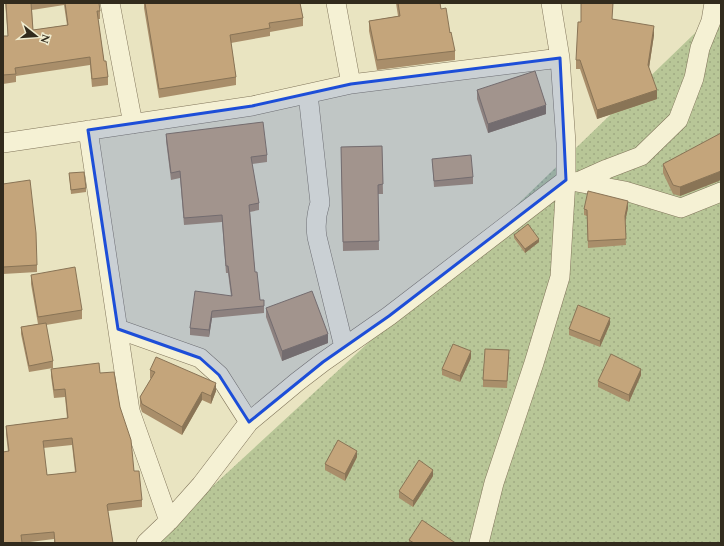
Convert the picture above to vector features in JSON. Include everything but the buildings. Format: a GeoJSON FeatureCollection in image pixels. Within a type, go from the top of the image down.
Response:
{"type":"FeatureCollection","features":[{"type":"Feature","properties":{"kind":"street"},"geometry":{"type":"LineString","coordinates":[[110,3],[134,124]]}},
{"type":"Feature","properties":{"kind":"street"},"geometry":{"type":"LineString","coordinates":[[336,3],[351,84]]}},
{"type":"Feature","properties":{"kind":"street"},"geometry":{"type":"LineString","coordinates":[[479,543],[494,483],[534,363],[560,277],[572,181],[566,143],[560,58],[551,3]]}},
{"type":"Feature","properties":{"kind":"street"},"geometry":{"type":"LineString","coordinates":[[146,543],[169,521],[201,485],[249,422],[297,382],[572,181],[641,156],[678,120],[694,78],[700,48],[711,21],[714,3]]}},
{"type":"Feature","properties":{"kind":"street"},"geometry":{"type":"LineString","coordinates":[[3,143],[252,106],[351,84],[560,58]]}},
{"type":"Feature","properties":{"kind":"street"},"geometry":{"type":"LineString","coordinates":[[308,94],[320,202],[315,223],[317,237],[344,347]]}},
{"type":"Feature","properties":{"kind":"street"},"geometry":{"type":"LineString","coordinates":[[88,130],[130,411],[169,521]]}},
{"type":"Feature","properties":{"kind":"street"},"geometry":{"type":"LineString","coordinates":[[572,181],[625,191],[682,208],[721,192]]}},
{"type":"Feature","properties":{"kind":"street"},"geometry":{"type":"LineString","coordinates":[[118,329],[200,358],[219,375],[249,422]]}},
{"type":"Feature","properties":{"kind":"highlighted area"},"geometry":{"type":"Polygon","coordinates":[[[560,58],[566,180],[389,316],[323,362],[249,422],[219,375],[200,358],[118,329],[88,130],[252,106],[351,84],[560,58]]]}},
{"type":"Feature","properties":{"kind":"green space"},"geometry":{"type":"Polygon","coordinates":[[[721,8],[721,543],[151,543],[495,226],[721,8]]]}}]}
